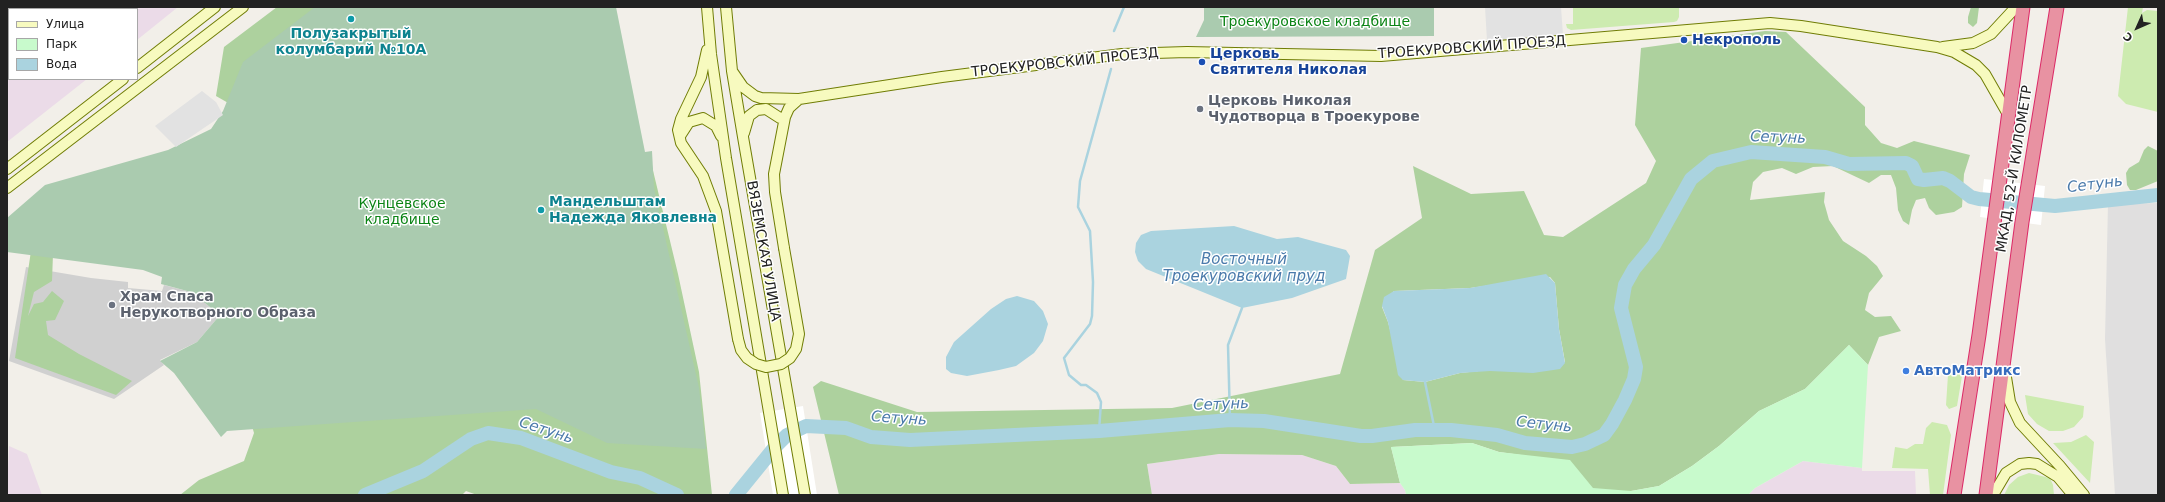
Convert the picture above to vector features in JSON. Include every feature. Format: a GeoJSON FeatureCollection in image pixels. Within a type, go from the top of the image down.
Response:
{"type":"FeatureCollection","features":[{"type":"Feature","properties":{"kind":"highway","name":"МКАД, 52-Й КИЛОМЕТР"},"geometry":{"type":"LineString","coordinates":[[1954,495],[1980,330],[2022,7]]}},
{"type":"Feature","properties":{"kind":"highway","name":"МКАД, 52-Й КИЛОМЕТР"},"geometry":{"type":"LineString","coordinates":[[1986,495],[2022,222],[2057,7]]}},
{"type":"Feature","properties":{"kind":"main road"},"geometry":{"type":"LineString","coordinates":[[138,67],[215,7]]}},
{"type":"Feature","properties":{"kind":"main road"},"geometry":{"type":"LineString","coordinates":[[7,188],[244,7]]}},
{"type":"Feature","properties":{"kind":"main road","name":"ВЯЗЕМСКАЯ УЛИЦА"},"geometry":{"type":"LineString","coordinates":[[707,7],[709,38],[724,140],[783,495]]}},
{"type":"Feature","properties":{"kind":"main road","name":"ВЯЗЕМСКАЯ УЛИЦА"},"geometry":{"type":"LineString","coordinates":[[726,7],[732,70],[805,495]]}},
{"type":"Feature","properties":{"kind":"main road","name":"ТРОЕКУРОВСКИЙ ПРОЕЗД"},"geometry":{"type":"LineString","coordinates":[[1938,47],[1953,47],[1973,43],[1991,34],[2016,7]]}},
{"type":"Feature","properties":{"kind":"main road","name":"ТРОЕКУРОВСКИЙ ПРОЕЗД"},"geometry":{"type":"LineString","coordinates":[[755,96],[799,99],[1122,54],[1187,52],[1381,56],[1770,23],[1801,26],[1938,47],[1954,52],[1976,65],[1985,74],[2008,116]]}},
{"type":"Feature","properties":{"kind":"main road"},"geometry":{"type":"LineString","coordinates":[[709,38],[700,77],[681,120],[678,130],[679,137],[684,149],[704,176],[716,211],[741,350],[747,358],[761,366],[771,367],[781,364],[790,358],[796,349],[798,334],[775,192],[774,174],[781,126],[789,108],[799,99]]}},
{"type":"Feature","properties":{"kind":"main road"},"geometry":{"type":"LineString","coordinates":[[732,70],[743,87],[770,106],[781,126]]}},
{"type":"Feature","properties":{"kind":"main road"},"geometry":{"type":"LineString","coordinates":[[7,169],[122,80]]}},
{"type":"Feature","properties":{"kind":"main road"},"geometry":{"type":"LineString","coordinates":[[781,126],[798,108],[816,97]]}},
{"type":"Feature","properties":{"kind":"main road"},"geometry":{"type":"LineString","coordinates":[[743,137],[746,122],[757,110],[799,99]]}},
{"type":"Feature","properties":{"kind":"main road"},"geometry":{"type":"LineString","coordinates":[[757,110],[766,109],[781,126]]}},
{"type":"Feature","properties":{"kind":"main road"},"geometry":{"type":"LineString","coordinates":[[679,137],[689,122],[703,118],[716,126],[724,140]]}},
{"type":"Feature","properties":{"kind":"main road"},"geometry":{"type":"LineString","coordinates":[[2003,363],[2010,402],[2020,423],[2064,470],[2084,495]]}},
{"type":"Feature","properties":{"kind":"main road"},"geometry":{"type":"LineString","coordinates":[[1993,495],[2006,473],[2020,464],[2029,463],[2037,464],[2058,477],[2073,495]]}},
{"type":"Feature","properties":{"kind":"shaded area"},"geometry":{"type":"Polygon","coordinates":[[[7,7],[178,7],[138,39],[138,8],[8,8],[8,80],[86,80],[7,142],[7,7]]]}},
{"type":"Feature","properties":{"kind":"shaded area"},"geometry":{"type":"Polygon","coordinates":[[[1485,7],[1561,7],[1563,35],[1487,41],[1485,7]]]}},
{"type":"Feature","properties":{"kind":"shaded area"},"geometry":{"type":"Polygon","coordinates":[[[202,91],[216,102],[223,115],[176,147],[155,126],[202,91]]]}},
{"type":"Feature","properties":{"kind":"shaded area"},"geometry":{"type":"Polygon","coordinates":[[[2158,203],[2158,495],[2115,495],[2105,339],[2108,204],[2158,203]]]}},
{"type":"Feature","properties":{"kind":"shaded area"},"geometry":{"type":"Polygon","coordinates":[[[26,267],[91,278],[128,282],[128,288],[162,291],[164,285],[191,292],[220,315],[197,342],[160,360],[164,365],[114,399],[9,361],[26,267]]]}},
{"type":"Feature","properties":{"kind":"shaded area"},"geometry":{"type":"Polygon","coordinates":[[[9,446],[27,454],[42,495],[7,495],[9,446]]]}},
{"type":"Feature","properties":{"kind":"shaded area"},"geometry":{"type":"Polygon","coordinates":[[[1219,454],[1302,455],[1336,466],[1350,484],[1400,483],[1405,490],[1406,495],[1152,495],[1147,464],[1219,454]]]}},
{"type":"Feature","properties":{"kind":"shaded area"},"geometry":{"type":"Polygon","coordinates":[[[1803,461],[1862,468],[1862,471],[1915,471],[1916,495],[1748,495],[1755,488],[1803,461]]]}},
{"type":"Feature","properties":{"kind":"green space","name":"Кунцевское кладбище"},"geometry":{"type":"Polygon","coordinates":[[[277,7],[604,7],[630,151],[649,154],[678,274],[699,372],[712,495],[477,495],[466,491],[462,495],[180,495],[199,480],[244,461],[254,433],[252,426],[197,345],[222,315],[170,273],[53,254],[52,281],[34,292],[28,316],[34,304],[43,302],[52,291],[64,301],[55,320],[46,321],[48,335],[79,354],[132,381],[116,395],[15,358],[31,251],[7,221],[175,151],[226,124],[230,104],[216,96],[224,47],[277,7]]]}},
{"type":"Feature","properties":{"kind":"green space","name":"Кунцевское кладбище"},"geometry":{"type":"Polygon","coordinates":[[[315,7],[616,7],[645,152],[652,151],[654,188],[699,388],[706,449],[607,443],[536,409],[227,431],[221,437],[174,373],[160,361],[197,342],[220,315],[191,292],[161,284],[162,277],[143,270],[7,252],[7,218],[45,185],[168,150],[211,129],[223,111],[243,62],[315,7]]]}},
{"type":"Feature","properties":{"kind":"green space","name":"Троекуровское кладбище"},"geometry":{"type":"Polygon","coordinates":[[[1204,7],[1434,7],[1434,36],[1196,37],[1204,20],[1204,7]]]}},
{"type":"Feature","properties":{"kind":"green space"},"geometry":{"type":"Polygon","coordinates":[[[1573,7],[1679,7],[1679,17],[1677,21],[1674,22],[1571,30],[1567,28],[1566,24],[1573,24],[1573,7]]]}},
{"type":"Feature","properties":{"kind":"green space"},"geometry":{"type":"Polygon","coordinates":[[[1971,7],[1979,7],[1977,23],[1973,27],[1968,23],[1971,7]]]}},
{"type":"Feature","properties":{"kind":"green space"},"geometry":{"type":"Polygon","coordinates":[[[2128,7],[2143,7],[2142,13],[2147,10],[2158,11],[2158,112],[2126,104],[2118,96],[2128,7]]]}},
{"type":"Feature","properties":{"kind":"green space"},"geometry":{"type":"Polygon","coordinates":[[[1765,31],[1786,32],[1865,107],[1865,125],[1881,143],[1897,148],[1914,141],[1970,155],[1964,174],[1962,207],[1954,212],[1936,215],[1929,208],[1925,198],[1916,200],[1909,225],[1903,221],[1898,210],[1896,188],[1891,175],[1881,175],[1869,183],[1833,166],[1813,167],[1796,174],[1782,168],[1763,172],[1753,182],[1750,200],[1825,192],[1824,202],[1829,220],[1843,241],[1866,256],[1877,266],[1883,276],[1869,293],[1865,310],[1875,317],[1891,316],[1901,331],[1879,337],[1868,365],[1849,345],[1805,389],[1759,411],[1719,446],[1692,466],[1659,486],[1631,491],[1630,495],[1532,495],[1521,455],[1499,452],[1472,443],[1391,447],[1400,483],[1350,484],[1336,466],[1302,455],[1219,454],[1147,464],[1152,495],[839,495],[813,387],[821,381],[917,412],[1172,408],[1340,374],[1375,250],[1422,218],[1413,166],[1471,194],[1524,191],[1544,235],[1563,237],[1646,183],[1656,161],[1635,125],[1641,48],[1765,31]],[[1550,277],[1470,288],[1394,291],[1382,307],[1388,322],[1403,380],[1425,382],[1460,373],[1565,362],[1559,329],[1555,283],[1550,277]]]}},
{"type":"Feature","properties":{"kind":"green space"},"geometry":{"type":"Polygon","coordinates":[[[2148,146],[2158,151],[2158,181],[2136,190],[2130,190],[2127,185],[2126,173],[2129,168],[2139,162],[2144,150],[2148,146]]]}},
{"type":"Feature","properties":{"kind":"green space"},"geometry":{"type":"Polygon","coordinates":[[[1849,345],[1868,365],[1862,468],[1803,461],[1755,488],[1748,495],[1406,495],[1405,490],[1400,483],[1391,447],[1472,443],[1499,452],[1570,460],[1593,488],[1631,491],[1659,486],[1692,466],[1719,446],[1759,411],[1805,389],[1849,345]]]}},
{"type":"Feature","properties":{"kind":"green space"},"geometry":{"type":"Polygon","coordinates":[[[1955,371],[1962,376],[1957,406],[1949,409],[1946,405],[1948,375],[1955,371]]]}},
{"type":"Feature","properties":{"kind":"green space"},"geometry":{"type":"Polygon","coordinates":[[[2025,395],[2084,406],[2083,417],[2074,427],[2063,431],[2049,431],[2037,424],[2028,414],[2025,395]]]}},
{"type":"Feature","properties":{"kind":"green space"},"geometry":{"type":"Polygon","coordinates":[[[1932,422],[1947,425],[1951,435],[1943,495],[1930,495],[1928,469],[1892,468],[1895,447],[1907,449],[1915,444],[1923,444],[1926,428],[1932,422]]]}},
{"type":"Feature","properties":{"kind":"green space"},"geometry":{"type":"Polygon","coordinates":[[[2086,435],[2094,442],[2090,483],[2053,443],[2071,442],[2086,435]]]}},
{"type":"Feature","properties":{"kind":"green space"},"geometry":{"type":"Polygon","coordinates":[[[2029,473],[2050,478],[2053,485],[2054,495],[2004,495],[2009,485],[2018,477],[2029,473]]]}},
{"type":"Feature","properties":{"kind":"water","name":"Восточный Троекуровский пруд"},"geometry":{"type":"Polygon","coordinates":[[[1234,226],[1277,239],[1298,237],[1346,250],[1350,256],[1346,279],[1292,298],[1242,308],[1146,269],[1138,261],[1135,252],[1136,243],[1141,235],[1151,231],[1234,226]]]}},
{"type":"Feature","properties":{"kind":"water"},"geometry":{"type":"Polygon","coordinates":[[[1546,274],[1555,283],[1559,329],[1565,363],[1560,369],[1533,373],[1490,371],[1460,373],[1425,382],[1403,380],[1398,375],[1388,322],[1382,306],[1384,297],[1394,291],[1470,288],[1546,274]]]}},
{"type":"Feature","properties":{"kind":"water"},"geometry":{"type":"Polygon","coordinates":[[[1017,296],[1034,301],[1043,311],[1048,324],[1043,341],[1034,353],[1016,366],[967,376],[951,373],[946,369],[946,357],[954,342],[991,309],[1006,299],[1017,296]]]}},
{"type":"Feature","properties":{"kind":"pier"},"geometry":{"type":"Polygon","coordinates":[[[1984,179],[2045,186],[2041,225],[1980,217],[1984,179]]]}},
{"type":"Feature","properties":{"kind":"pier"},"geometry":{"type":"Polygon","coordinates":[[[803,406],[817,495],[773,495],[760,413],[803,406]]]}},
{"type":"Feature","properties":{"kind":"waterway"},"geometry":{"type":"LineString","coordinates":[[1114,31],[1124,7]]}},
{"type":"Feature","properties":{"kind":"waterway"},"geometry":{"type":"LineString","coordinates":[[1099,431],[1101,402],[1097,393],[1086,385],[1081,385],[1069,375],[1064,358],[1090,324],[1092,316],[1093,282],[1090,231],[1078,207],[1080,181],[1111,69]]}},
{"type":"Feature","properties":{"kind":"waterway","name":"Сетунь"},"geometry":{"type":"LineString","coordinates":[[736,495],[775,447],[787,435],[806,426],[846,428],[871,437],[910,440],[1099,431],[1230,420],[1264,421],[1361,436],[1372,436],[1415,430],[1451,430],[1497,435],[1525,443],[1572,447],[1585,444],[1604,435],[1612,424],[1625,400],[1634,379],[1636,367],[1621,308],[1625,285],[1634,269],[1654,245],[1691,179],[1713,161],[1751,152],[1825,157],[1849,164],[1906,163],[1912,166],[1918,179],[1924,180],[1943,178],[1950,181],[1971,197],[1979,199],[2055,206],[2158,195]]}},
{"type":"Feature","properties":{"kind":"waterway"},"geometry":{"type":"LineString","coordinates":[[1230,420],[1228,345],[1242,308]]}},
{"type":"Feature","properties":{"kind":"waterway"},"geometry":{"type":"LineString","coordinates":[[1425,382],[1435,431]]}},
{"type":"Feature","properties":{"kind":"waterway","name":"Сетунь"},"geometry":{"type":"LineString","coordinates":[[365,495],[423,471],[471,439],[488,433],[521,438],[611,472],[640,478],[677,495]]}},
{"type":"Feature","properties":{"kind":"place","name":"Полузакрытый колумбарий №10А"},"geometry":{"type":"Point","coordinates":[351,19]}},
{"type":"Feature","properties":{"kind":"place","name":"Некрополь"},"geometry":{"type":"Point","coordinates":[1684,40]}},
{"type":"Feature","properties":{"kind":"place","name":"Церковь Святителя Николая"},"geometry":{"type":"Point","coordinates":[1202,62]}},
{"type":"Feature","properties":{"kind":"place","name":"Церковь Николая Чудотворца в Троекурове"},"geometry":{"type":"Point","coordinates":[1200,109]}},
{"type":"Feature","properties":{"kind":"place","name":"Мандельштам Надежда Яковлевна"},"geometry":{"type":"Point","coordinates":[541,210]}},
{"type":"Feature","properties":{"kind":"place","name":"Храм Спаса Нерукотворного Образа"},"geometry":{"type":"Point","coordinates":[112,305]}},
{"type":"Feature","properties":{"kind":"place","name":"АвтоМатрикс"},"geometry":{"type":"Point","coordinates":[1906,371]}}]}
